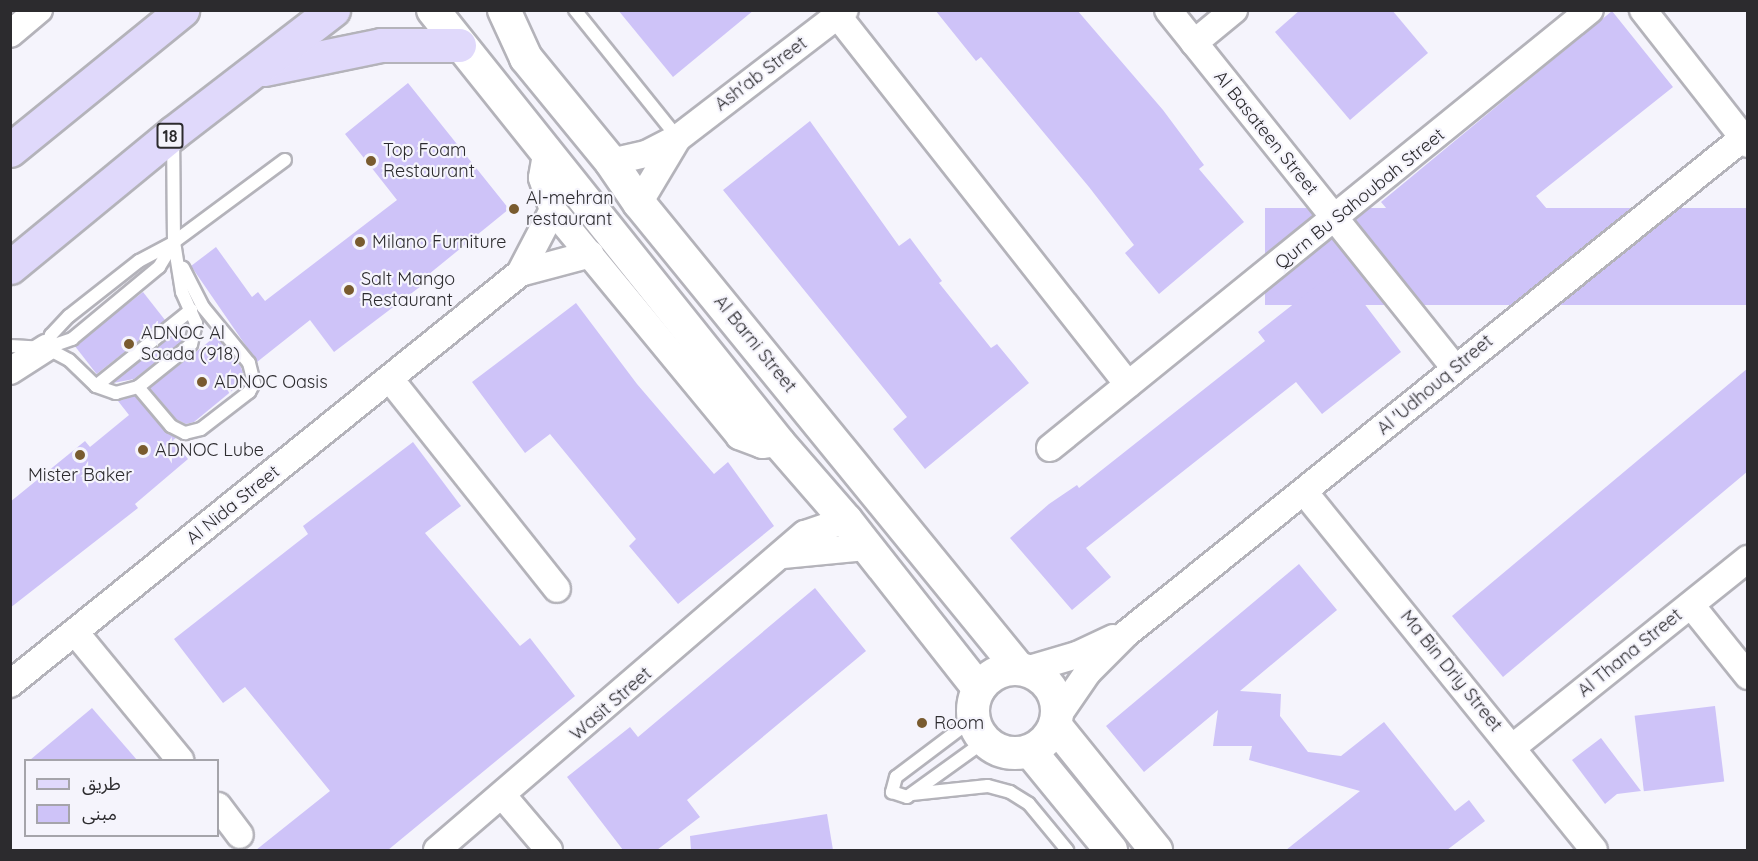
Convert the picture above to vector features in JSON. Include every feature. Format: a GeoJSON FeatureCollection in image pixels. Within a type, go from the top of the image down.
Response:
{"type":"FeatureCollection","features":[{"type":"Feature","properties":{"kind":"main road"},"geometry":{"type":"LineString","coordinates":[[10,150],[182,10]]}},
{"type":"Feature","properties":{"kind":"main road","name":"18"},"geometry":{"type":"LineString","coordinates":[[10,267],[173,133],[333,10]]}},
{"type":"Feature","properties":{"kind":"main road"},"geometry":{"type":"LineString","coordinates":[[250,72],[381,45],[459,45]]}},
{"type":"Feature","properties":{"kind":"street"},"geometry":{"type":"LineString","coordinates":[[433,10],[459,45],[547,149],[779,443],[846,520],[979,716],[1011,754],[1030,751],[1041,745],[1056,721],[1056,701],[1050,687],[1022,669],[996,673],[979,716]]}},
{"type":"Feature","properties":{"kind":"street","name":"Al Barni Street"},"geometry":{"type":"LineString","coordinates":[[504,10],[526,58],[611,162],[639,202],[1022,669]]}},
{"type":"Feature","properties":{"kind":"street","name":"Al Basateen Street"},"geometry":{"type":"LineString","coordinates":[[1168,10],[1454,368]]}},
{"type":"Feature","properties":{"kind":"street"},"geometry":{"type":"LineString","coordinates":[[1194,43],[1234,10]]}},
{"type":"Feature","properties":{"kind":"street","name":"Qurn Bu Sahoubah Street"},"geometry":{"type":"LineString","coordinates":[[1050,448],[1590,10]]}},
{"type":"Feature","properties":{"kind":"street"},"geometry":{"type":"LineString","coordinates":[[1643,10],[1745,141]]}},
{"type":"Feature","properties":{"kind":"street"},"geometry":{"type":"LineString","coordinates":[[841,13],[1128,385]]}},
{"type":"Feature","properties":{"kind":"street","name":"Ash'ab Street"},"geometry":{"type":"LineString","coordinates":[[611,162],[646,154],[678,138],[841,13]]}},
{"type":"Feature","properties":{"kind":"street","name":"Ash'ab Street"},"geometry":{"type":"LineString","coordinates":[[639,202],[678,138]]}},
{"type":"Feature","properties":{"kind":"street","name":"Al 'Udhouq Street"},"geometry":{"type":"LineString","coordinates":[[1056,721],[1089,672],[1127,633],[1305,493],[1454,368],[1745,141]]}},
{"type":"Feature","properties":{"kind":"street"},"geometry":{"type":"LineString","coordinates":[[547,149],[542,177],[553,210],[739,436],[762,445],[779,443]]}},
{"type":"Feature","properties":{"kind":"street","name":"Al Nida Street"},"geometry":{"type":"LineString","coordinates":[[520,273],[553,210]]}},
{"type":"Feature","properties":{"kind":"street","name":"Al Nida Street"},"geometry":{"type":"LineString","coordinates":[[10,684],[520,273],[555,261],[591,254]]}},
{"type":"Feature","properties":{"kind":"street"},"geometry":{"type":"LineString","coordinates":[[10,371],[46,348]]}},
{"type":"Feature","properties":{"kind":"street"},"geometry":{"type":"LineString","coordinates":[[390,379],[556,589]]}},
{"type":"Feature","properties":{"kind":"street","name":"Ma Bin Driy Street"},"geometry":{"type":"LineString","coordinates":[[1305,493],[1513,747],[1594,850]]}},
{"type":"Feature","properties":{"kind":"street"},"geometry":{"type":"LineString","coordinates":[[846,520],[878,519],[927,575],[963,596]]}},
{"type":"Feature","properties":{"kind":"street","name":"Wasit Street"},"geometry":{"type":"LineString","coordinates":[[437,850],[503,796],[805,534],[846,520]]}},
{"type":"Feature","properties":{"kind":"street"},"geometry":{"type":"LineString","coordinates":[[783,555],[866,547]]}},
{"type":"Feature","properties":{"kind":"street","name":"Al Thana Street"},"geometry":{"type":"LineString","coordinates":[[1513,747],[1748,559]]}},
{"type":"Feature","properties":{"kind":"street"},"geometry":{"type":"LineString","coordinates":[[1691,605],[1748,676]]}},
{"type":"Feature","properties":{"kind":"street"},"geometry":{"type":"LineString","coordinates":[[75,632],[179,759]]}},
{"type":"Feature","properties":{"kind":"street","name":"Al 'Udhouq Street"},"geometry":{"type":"LineString","coordinates":[[1022,669],[1077,656],[1127,633]]}},
{"type":"Feature","properties":{"kind":"street"},"geometry":{"type":"LineString","coordinates":[[1056,721],[1156,850]]}},
{"type":"Feature","properties":{"kind":"street"},"geometry":{"type":"LineString","coordinates":[[1030,751],[1111,850]]}},
{"type":"Feature","properties":{"kind":"street"},"geometry":{"type":"LineString","coordinates":[[503,796],[549,850]]}},
{"type":"Feature","properties":{"kind":"street"},"geometry":{"type":"LineString","coordinates":[[219,808],[240,835]]}},
{"type":"Feature","properties":{"kind":"lane"},"geometry":{"type":"LineString","coordinates":[[575,10],[678,138]]}},
{"type":"Feature","properties":{"kind":"lane"},"geometry":{"type":"LineString","coordinates":[[10,346],[46,348],[69,360],[96,386],[116,393],[138,387],[191,344],[196,324],[178,276],[174,242],[173,133]]}},
{"type":"Feature","properties":{"kind":"lane"},"geometry":{"type":"LineString","coordinates":[[46,348],[51,335],[69,316],[149,253],[174,242],[285,160]]}},
{"type":"Feature","properties":{"kind":"lane"},"geometry":{"type":"LineString","coordinates":[[46,348],[85,332],[150,279],[174,242]]}},
{"type":"Feature","properties":{"kind":"lane"},"geometry":{"type":"LineString","coordinates":[[138,387],[171,426],[185,433],[201,429],[249,392],[254,383],[249,363],[193,292],[174,242]]}},
{"type":"Feature","properties":{"kind":"lane"},"geometry":{"type":"LineString","coordinates":[[96,386],[190,310]]}},
{"type":"Feature","properties":{"kind":"lane"},"geometry":{"type":"LineString","coordinates":[[911,794],[979,716]]}},
{"type":"Feature","properties":{"kind":"lane"},"geometry":{"type":"LineString","coordinates":[[979,716],[893,781],[896,796],[988,786],[1010,792],[1029,804],[1067,850]]}},
{"type":"Feature","properties":{"kind":"building"},"geometry":{"type":"Polygon","coordinates":[[[618,10],[754,10],[673,77],[618,10]]]}},
{"type":"Feature","properties":{"kind":"building"},"geometry":{"type":"Polygon","coordinates":[[[935,10],[1077,10],[1163,110],[1204,165],[1199,169],[1244,222],[1159,294],[1125,253],[1134,245],[1089,187],[981,57],[976,61],[935,10]]]}},
{"type":"Feature","properties":{"kind":"building"},"geometry":{"type":"Polygon","coordinates":[[[1300,10],[1392,10],[1428,53],[1350,120],[1275,32],[1300,10]]]}},
{"type":"Feature","properties":{"kind":"building"},"geometry":{"type":"Polygon","coordinates":[[[1612,11],[1673,87],[1536,196],[1547,209],[1454,288],[1381,202],[1612,11]]]}},
{"type":"Feature","properties":{"kind":"building"},"geometry":{"type":"Polygon","coordinates":[[[408,83],[509,209],[418,283],[421,286],[334,352],[310,320],[257,362],[191,266],[216,247],[252,297],[258,292],[265,301],[397,200],[345,134],[408,83]]]}},
{"type":"Feature","properties":{"kind":"building"},"geometry":{"type":"Polygon","coordinates":[[[810,121],[899,246],[910,238],[942,281],[939,283],[991,348],[997,344],[1029,383],[925,469],[893,429],[907,417],[723,190],[810,121]]]}},
{"type":"Feature","properties":{"kind":"building"},"geometry":{"type":"Polygon","coordinates":[[[1265,208],[1748,208],[1748,305],[1265,305],[1265,208]]]}},
{"type":"Feature","properties":{"kind":"building"},"geometry":{"type":"Polygon","coordinates":[[[1338,269],[1401,352],[1322,414],[1296,382],[1086,548],[1111,577],[1072,610],[1010,538],[1049,504],[1077,485],[1079,488],[1265,341],[1258,332],[1338,269]]]}},
{"type":"Feature","properties":{"kind":"building"},"geometry":{"type":"Polygon","coordinates":[[[143,292],[165,320],[97,374],[74,346],[143,292]]]}},
{"type":"Feature","properties":{"kind":"building"},"geometry":{"type":"Polygon","coordinates":[[[576,303],[637,384],[714,474],[728,462],[774,526],[678,604],[629,546],[636,539],[550,434],[525,453],[472,382],[576,303]]]}},
{"type":"Feature","properties":{"kind":"building"},"geometry":{"type":"Polygon","coordinates":[[[175,333],[182,341],[178,345],[134,379],[113,383],[175,333]]]}},
{"type":"Feature","properties":{"kind":"building","name":"ADNOC Oasis"},"geometry":{"type":"Polygon","coordinates":[[[216,336],[241,367],[245,380],[194,422],[186,424],[176,419],[150,388],[216,336]]]}},
{"type":"Feature","properties":{"kind":"building"},"geometry":{"type":"Polygon","coordinates":[[[1748,368],[1748,471],[1503,677],[1452,616],[1748,368]]]}},
{"type":"Feature","properties":{"kind":"building"},"geometry":{"type":"Polygon","coordinates":[[[135,396],[165,431],[176,438],[173,440],[188,459],[135,504],[138,508],[10,608],[10,502],[85,441],[90,447],[129,415],[118,401],[135,396]]]}},
{"type":"Feature","properties":{"kind":"building"},"geometry":{"type":"Polygon","coordinates":[[[413,442],[461,506],[425,533],[520,646],[530,638],[575,696],[388,850],[256,850],[330,791],[245,687],[223,703],[174,639],[308,534],[303,526],[413,442]]]}},
{"type":"Feature","properties":{"kind":"building"},"geometry":{"type":"Polygon","coordinates":[[[1299,564],[1337,610],[1240,691],[1281,694],[1280,716],[1308,752],[1341,756],[1384,722],[1455,811],[1469,800],[1485,821],[1447,850],[1286,850],[1360,791],[1249,760],[1252,746],[1213,746],[1218,710],[1144,772],[1106,726],[1299,564]]]}},
{"type":"Feature","properties":{"kind":"building"},"geometry":{"type":"Polygon","coordinates":[[[815,588],[866,651],[687,800],[700,817],[657,850],[623,850],[567,777],[630,727],[638,737],[815,588]]]}},
{"type":"Feature","properties":{"kind":"building"},"geometry":{"type":"Polygon","coordinates":[[[1715,706],[1724,781],[1644,791],[1635,716],[1715,706]]]}},
{"type":"Feature","properties":{"kind":"building"},"geometry":{"type":"Polygon","coordinates":[[[92,708],[136,759],[31,759],[92,708]]]}},
{"type":"Feature","properties":{"kind":"building"},"geometry":{"type":"Polygon","coordinates":[[[1601,738],[1641,791],[1617,794],[1605,804],[1572,760],[1601,738]]]}},
{"type":"Feature","properties":{"kind":"building"},"geometry":{"type":"Polygon","coordinates":[[[827,814],[833,850],[691,850],[690,836],[827,814]]]}},
{"type":"Feature","properties":{"kind":"place","name":"Top Foam Restaurant"},"geometry":{"type":"Point","coordinates":[371,161]}},
{"type":"Feature","properties":{"kind":"place","name":"Al-mehran restaurant"},"geometry":{"type":"Point","coordinates":[514,209]}},
{"type":"Feature","properties":{"kind":"place","name":"Milano Furniture"},"geometry":{"type":"Point","coordinates":[360,242]}},
{"type":"Feature","properties":{"kind":"place","name":"Salt Mango Restaurant"},"geometry":{"type":"Point","coordinates":[349,290]}},
{"type":"Feature","properties":{"kind":"place","name":"ADNOC Al Saada (918)"},"geometry":{"type":"Point","coordinates":[129,344]}},
{"type":"Feature","properties":{"kind":"place","name":"ADNOC Oasis"},"geometry":{"type":"Point","coordinates":[202,382]}},
{"type":"Feature","properties":{"kind":"place","name":"ADNOC Lube"},"geometry":{"type":"Point","coordinates":[143,450]}},
{"type":"Feature","properties":{"kind":"place","name":"Mister Baker"},"geometry":{"type":"Point","coordinates":[80,455]}},
{"type":"Feature","properties":{"kind":"place","name":"Room"},"geometry":{"type":"Point","coordinates":[922,723]}}]}
